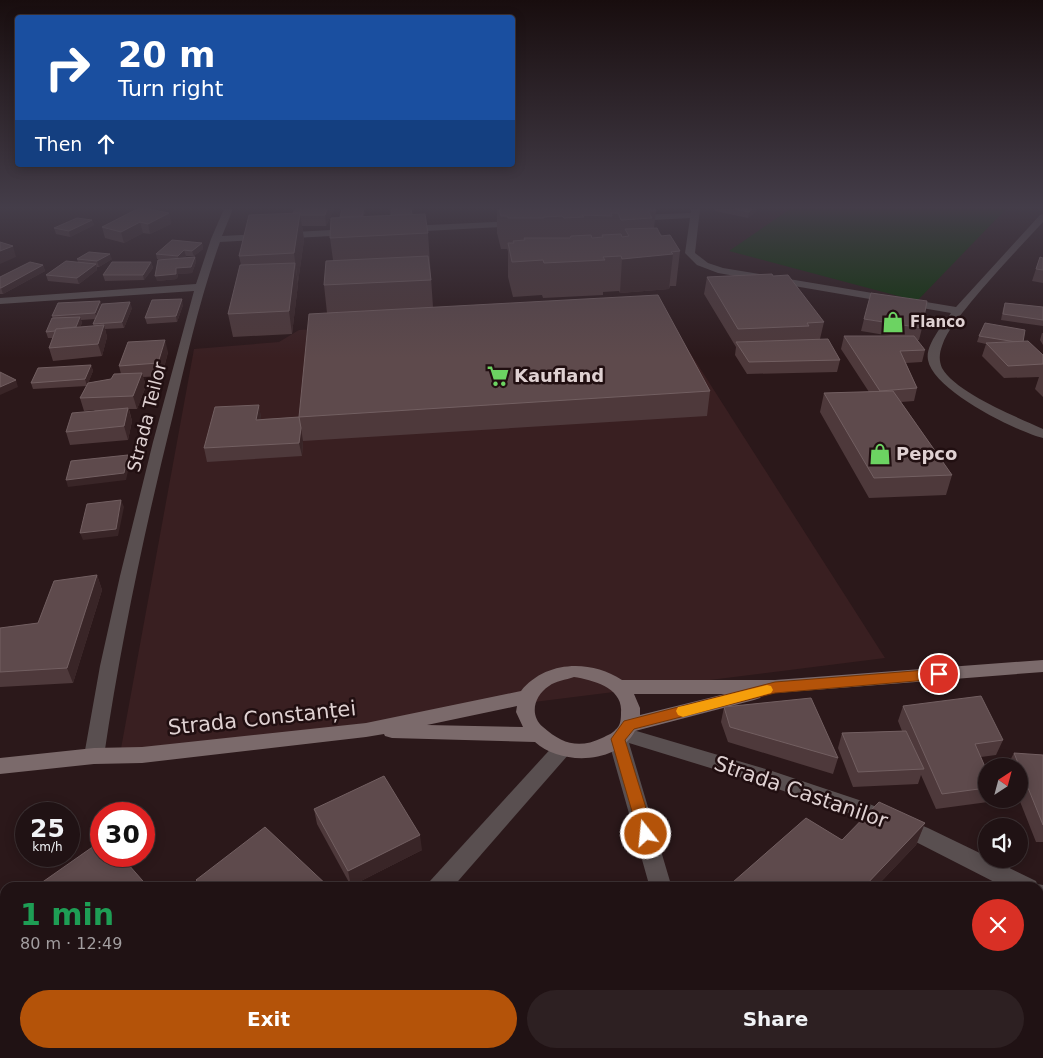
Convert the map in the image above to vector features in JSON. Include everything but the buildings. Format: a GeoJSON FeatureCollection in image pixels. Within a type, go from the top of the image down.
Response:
{"type":"FeatureCollection","features":[{"type":"Feature","properties":{"kind":"street","name":"Strada Teilor"},"geometry":{"type":"LineString","coordinates":[[94,756],[117,619],[161,436],[195,305],[210,258]]}},
{"type":"Feature","properties":{"kind":"street"},"geometry":{"type":"LineString","coordinates":[[694,258],[707,267],[722,271],[958,311]]}},
{"type":"Feature","properties":{"kind":"street"},"geometry":{"type":"LineString","coordinates":[[1006,258],[958,311],[935,345],[932,360],[940,375],[957,391],[1043,434]]}},
{"type":"Feature","properties":{"kind":"street"},"geometry":{"type":"LineString","coordinates":[[0,301],[202,287]]}},
{"type":"Feature","properties":{"kind":"street"},"geometry":{"type":"LineString","coordinates":[[618,687],[775,688],[1043,666]]}},
{"type":"Feature","properties":{"kind":"street"},"geometry":{"type":"LineString","coordinates":[[660,882],[623,733],[631,714],[626,694],[601,676],[574,671],[548,677],[538,683],[526,697],[524,713],[528,725],[537,735],[548,744],[562,749],[579,751],[596,750],[623,733],[775,688]]}},
{"type":"Feature","properties":{"kind":"street","name":"Strada Constanței"},"geometry":{"type":"LineString","coordinates":[[0,766],[94,756],[142,755],[366,730],[526,697]]}},
{"type":"Feature","properties":{"kind":"street"},"geometry":{"type":"LineString","coordinates":[[366,730],[537,735]]}},
{"type":"Feature","properties":{"kind":"street","name":"Strada Castanilor"},"geometry":{"type":"LineString","coordinates":[[623,733],[782,782],[856,808],[929,838],[1016,882]]}},
{"type":"Feature","properties":{"kind":"street"},"geometry":{"type":"LineString","coordinates":[[443,882],[562,749]]}},
{"type":"Feature","properties":{"kind":"shaded area"},"geometry":{"type":"Polygon","coordinates":[[[659,304],[885,658],[120,754],[194,349],[279,342],[299,330],[659,304]]]}},
{"type":"Feature","properties":{"kind":"green space"},"geometry":{"type":"Polygon","coordinates":[[[757,258],[958,258],[917,301],[757,258]]]}},
{"type":"Feature","properties":{"kind":"slow traffic"},"geometry":{"type":"LineString","coordinates":[[683,711],[767,690]]}},
{"type":"Feature","properties":{"kind":"place","name":"Flanco"},"geometry":{"type":"Point","coordinates":[893,322]}},
{"type":"Feature","properties":{"kind":"place","name":"Kaufland"},"geometry":{"type":"Point","coordinates":[498,376]}},
{"type":"Feature","properties":{"kind":"place","name":"Pepco"},"geometry":{"type":"Point","coordinates":[880,454]}},
{"type":"Feature","properties":{"kind":"route"},"geometry":{"type":"LineString","coordinates":[[646,834],[618,739],[629,725],[775,688],[939,674]]}}]}
